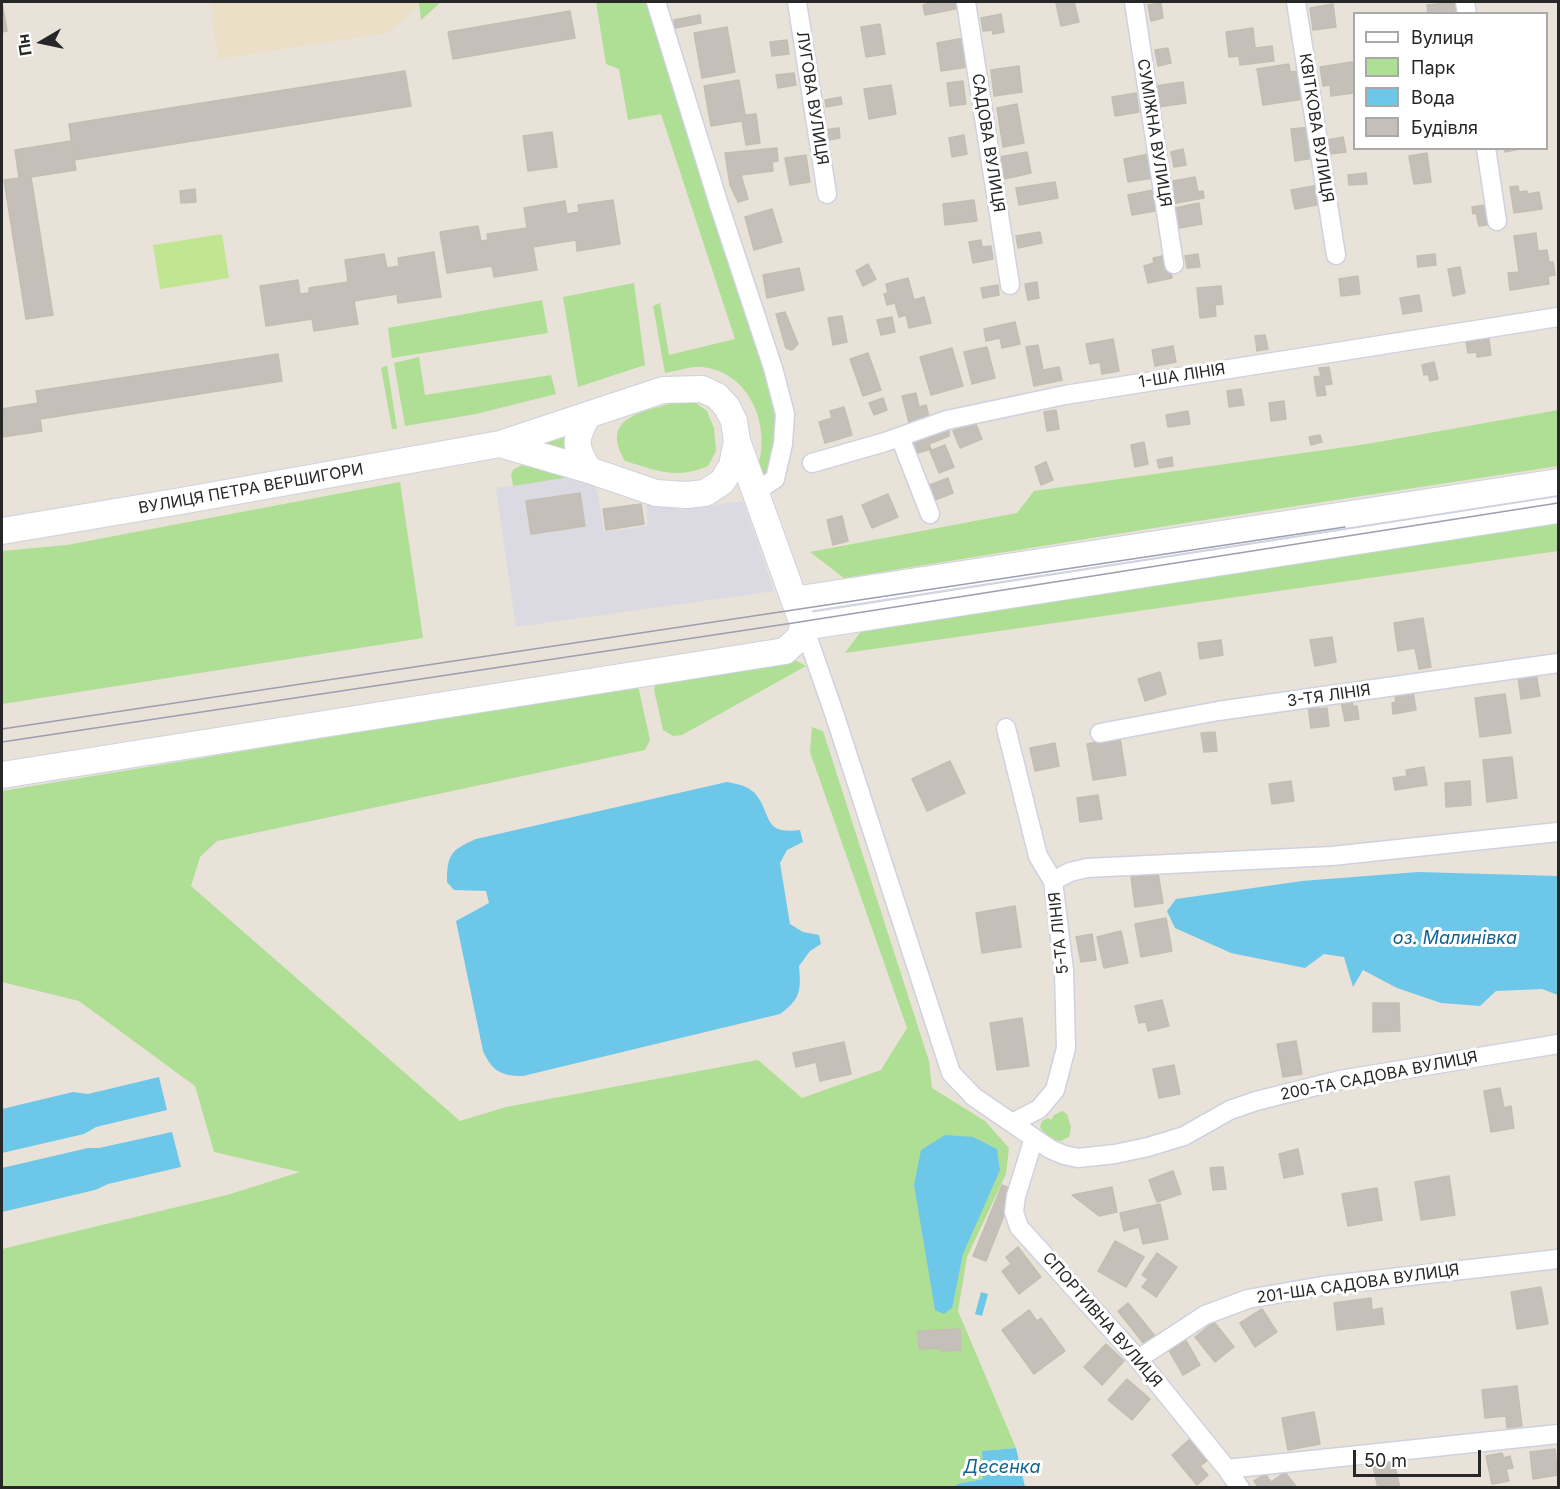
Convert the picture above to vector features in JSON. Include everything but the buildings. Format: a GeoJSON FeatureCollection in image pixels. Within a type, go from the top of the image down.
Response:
{"type":"FeatureCollection","features":[{"type":"Feature","properties":{"kind":"main road"},"geometry":{"type":"LineString","coordinates":[[2,775],[785,651],[799,638],[804,627],[794,600],[764,492],[737,441],[734,421],[727,407],[717,396],[702,388],[663,390],[588,415],[576,441],[579,454],[589,470],[656,493],[686,495],[705,493],[722,482],[732,466],[737,441]]}},
{"type":"Feature","properties":{"kind":"main road","name":"ВУЛИЦЯ ПЕТРА ВЕРШИГОРИ"},"geometry":{"type":"LineString","coordinates":[[2,531],[500,444],[588,415]]}},
{"type":"Feature","properties":{"kind":"main road","name":"ВУЛИЦЯ ПЕТРА ВЕРШИГОРИ"},"geometry":{"type":"LineString","coordinates":[[500,444],[589,470]]}},
{"type":"Feature","properties":{"kind":"main road"},"geometry":{"type":"LineString","coordinates":[[722,482],[740,486],[750,492],[764,492]]}},
{"type":"Feature","properties":{"kind":"main road"},"geometry":{"type":"LineString","coordinates":[[794,600],[1558,482]]}},
{"type":"Feature","properties":{"kind":"main road"},"geometry":{"type":"LineString","coordinates":[[804,627],[1558,510]]}},
{"type":"Feature","properties":{"kind":"street"},"geometry":{"type":"LineString","coordinates":[[656,2],[773,368],[785,414],[783,444],[764,492]]}},
{"type":"Feature","properties":{"kind":"street","name":"ЛУГОВА ВУЛИЦЯ"},"geometry":{"type":"LineString","coordinates":[[797,2],[827,194]]}},
{"type":"Feature","properties":{"kind":"street","name":"САДОВА ВУЛИЦЯ"},"geometry":{"type":"LineString","coordinates":[[966,2],[1010,285]]}},
{"type":"Feature","properties":{"kind":"street","name":"СУМІЖНА ВУЛИЦЯ"},"geometry":{"type":"LineString","coordinates":[[1134,2],[1174,264]]}},
{"type":"Feature","properties":{"kind":"street","name":"КВІТКОВА ВУЛИЦЯ"},"geometry":{"type":"LineString","coordinates":[[1296,2],[1336,255]]}},
{"type":"Feature","properties":{"kind":"street"},"geometry":{"type":"LineString","coordinates":[[1486,150],[1497,221]]}},
{"type":"Feature","properties":{"kind":"street","name":"1-ША ЛІНІЯ"},"geometry":{"type":"LineString","coordinates":[[812,463],[957,418],[1065,395],[1558,317]]}},
{"type":"Feature","properties":{"kind":"street"},"geometry":{"type":"LineString","coordinates":[[900,437],[930,514]]}},
{"type":"Feature","properties":{"kind":"street","name":"200-ТА САДОВА ВУЛИЦЯ"},"geometry":{"type":"LineString","coordinates":[[804,627],[951,1073],[974,1097],[1050,1149],[1071,1156],[1091,1158],[1115,1154],[1184,1136],[1230,1110],[1256,1101],[1340,1080],[1558,1044]]}},
{"type":"Feature","properties":{"kind":"street","name":"3-ТЯ ЛІНІЯ"},"geometry":{"type":"LineString","coordinates":[[1100,734],[1218,711],[1558,663]]}},
{"type":"Feature","properties":{"kind":"street","name":"5-ТА ЛІНІЯ"},"geometry":{"type":"LineString","coordinates":[[1006,728],[1038,856],[1053,881],[1064,970],[1066,1048],[1055,1090],[1039,1109],[1012,1124]]}},
{"type":"Feature","properties":{"kind":"street"},"geometry":{"type":"LineString","coordinates":[[1053,881],[1070,872],[1087,868],[1332,856],[1558,832]]}},
{"type":"Feature","properties":{"kind":"street","name":"СПОРТИВНА ВУЛИЦЯ"},"geometry":{"type":"LineString","coordinates":[[1034,1138],[1016,1196],[1014,1212],[1019,1227],[1138,1359],[1240,1488]]}},
{"type":"Feature","properties":{"kind":"street","name":"201-ША САДОВА ВУЛИЦЯ"},"geometry":{"type":"LineString","coordinates":[[1138,1359],[1205,1315],[1248,1299],[1322,1286],[1558,1259]]}},
{"type":"Feature","properties":{"kind":"street"},"geometry":{"type":"LineString","coordinates":[[1227,1469],[1558,1434]]}},
{"type":"Feature","properties":{"kind":"shaded area"},"geometry":{"type":"Polygon","coordinates":[[[210,2],[423,2],[387,33],[218,59],[210,2]]]}},
{"type":"Feature","properties":{"kind":"shaded area"},"geometry":{"type":"Polygon","coordinates":[[[569,477],[593,484],[597,490],[604,532],[648,526],[646,501],[680,510],[743,501],[774,591],[516,627],[496,488],[569,477]]]}},
{"type":"Feature","properties":{"kind":"green space"},"geometry":{"type":"Polygon","coordinates":[[[419,2],[441,2],[421,20],[419,2]]]}},
{"type":"Feature","properties":{"kind":"green space"},"geometry":{"type":"Polygon","coordinates":[[[596,2],[648,2],[781,411],[772,469],[761,481],[754,474],[761,452],[760,423],[756,409],[740,386],[717,370],[702,367],[665,373],[653,306],[660,303],[669,355],[735,339],[661,114],[628,120],[619,69],[606,64],[596,2]]]}},
{"type":"Feature","properties":{"kind":"green space"},"geometry":{"type":"Polygon","coordinates":[[[222,234],[229,278],[160,289],[153,245],[222,234]]]}},
{"type":"Feature","properties":{"kind":"green space"},"geometry":{"type":"Polygon","coordinates":[[[634,283],[645,365],[578,387],[563,297],[634,283]]]}},
{"type":"Feature","properties":{"kind":"green space"},"geometry":{"type":"Polygon","coordinates":[[[542,300],[548,333],[392,358],[388,328],[542,300]]]}},
{"type":"Feature","properties":{"kind":"green space"},"geometry":{"type":"Polygon","coordinates":[[[419,357],[425,395],[551,375],[556,394],[476,414],[405,426],[394,363],[419,357]]]}},
{"type":"Feature","properties":{"kind":"green space"},"geometry":{"type":"Polygon","coordinates":[[[387,365],[397,429],[392,429],[381,368],[387,365]]]}},
{"type":"Feature","properties":{"kind":"green space"},"geometry":{"type":"Polygon","coordinates":[[[679,401],[693,401],[707,411],[714,428],[716,451],[708,466],[676,473],[625,461],[618,446],[617,434],[622,425],[640,413],[679,401]]]}},
{"type":"Feature","properties":{"kind":"green space"},"geometry":{"type":"Polygon","coordinates":[[[1558,410],[1558,466],[844,578],[810,552],[1017,513],[1034,491],[1367,444],[1558,410]]]}},
{"type":"Feature","properties":{"kind":"green space"},"geometry":{"type":"Polygon","coordinates":[[[568,433],[564,441],[567,451],[543,443],[568,433]]]}},
{"type":"Feature","properties":{"kind":"green space"},"geometry":{"type":"Polygon","coordinates":[[[522,465],[569,477],[513,486],[511,474],[514,469],[522,465]]]}},
{"type":"Feature","properties":{"kind":"green space"},"geometry":{"type":"Polygon","coordinates":[[[400,482],[423,638],[2,704],[2,551],[67,545],[400,482]]]}},
{"type":"Feature","properties":{"kind":"green space"},"geometry":{"type":"Polygon","coordinates":[[[1558,522],[1558,551],[845,653],[862,630],[1558,522]]]}},
{"type":"Feature","properties":{"kind":"green space"},"geometry":{"type":"Polygon","coordinates":[[[793,659],[806,666],[682,735],[673,736],[663,730],[654,690],[656,683],[793,659]]]}},
{"type":"Feature","properties":{"kind":"green space"},"geometry":{"type":"Polygon","coordinates":[[[638,686],[650,740],[645,750],[217,841],[200,857],[191,886],[460,1121],[506,1107],[758,1060],[802,1098],[881,1070],[907,1028],[810,752],[812,727],[823,731],[929,1061],[932,1088],[985,1121],[1009,1148],[1006,1174],[967,1257],[958,1311],[1016,1448],[982,1451],[983,1479],[957,1484],[956,1488],[2,1487],[2,1249],[227,1195],[300,1172],[214,1152],[195,1086],[79,1001],[2,982],[2,791],[638,686]]]}},
{"type":"Feature","properties":{"kind":"green space"},"geometry":{"type":"Polygon","coordinates":[[[1062,1111],[1067,1114],[1071,1127],[1069,1137],[1061,1141],[1049,1139],[1040,1127],[1042,1121],[1048,1118],[1051,1120],[1054,1115],[1062,1111]]]}},
{"type":"Feature","properties":{"kind":"water"},"geometry":{"type":"Polygon","coordinates":[[[727,782],[751,790],[762,803],[774,827],[788,831],[800,830],[803,842],[787,850],[780,863],[790,924],[803,932],[819,935],[821,944],[810,951],[799,966],[799,988],[792,1004],[780,1014],[523,1076],[509,1075],[494,1068],[483,1051],[456,921],[489,903],[486,891],[454,890],[447,882],[448,865],[452,854],[461,846],[476,839],[727,782]]]}},
{"type":"Feature","properties":{"kind":"water","name":"оз. Малинівка"},"geometry":{"type":"Polygon","coordinates":[[[1418,872],[1558,876],[1558,995],[1542,989],[1496,991],[1480,1006],[1441,1003],[1397,988],[1363,970],[1353,987],[1344,957],[1324,954],[1305,968],[1231,953],[1175,928],[1167,911],[1176,899],[1302,881],[1418,872]]]}},
{"type":"Feature","properties":{"kind":"water"},"geometry":{"type":"Polygon","coordinates":[[[159,1077],[167,1110],[96,1127],[84,1134],[2,1153],[2,1109],[73,1092],[88,1094],[159,1077]]]}},
{"type":"Feature","properties":{"kind":"water"},"geometry":{"type":"Polygon","coordinates":[[[172,1132],[181,1167],[2,1212],[2,1168],[172,1132]]]}},
{"type":"Feature","properties":{"kind":"water"},"geometry":{"type":"Polygon","coordinates":[[[945,1135],[973,1137],[997,1149],[1000,1170],[963,1254],[952,1308],[944,1314],[935,1310],[914,1185],[921,1150],[945,1135]]]}},
{"type":"Feature","properties":{"kind":"water"},"geometry":{"type":"Polygon","coordinates":[[[981,1292],[988,1294],[982,1316],[975,1314],[981,1292]]]}},
{"type":"Feature","properties":{"kind":"water","name":"Десенка"},"geometry":{"type":"Polygon","coordinates":[[[1016,1448],[1025,1487],[956,1487],[957,1484],[983,1479],[982,1451],[1016,1448]]]}},
{"type":"Feature","properties":{"kind":"tram line"},"geometry":{"type":"LineString","coordinates":[[2,742],[793,623],[1558,503]]}},
{"type":"Feature","properties":{"kind":"tram line"},"geometry":{"type":"LineString","coordinates":[[2,729],[1345,527]]}}]}
